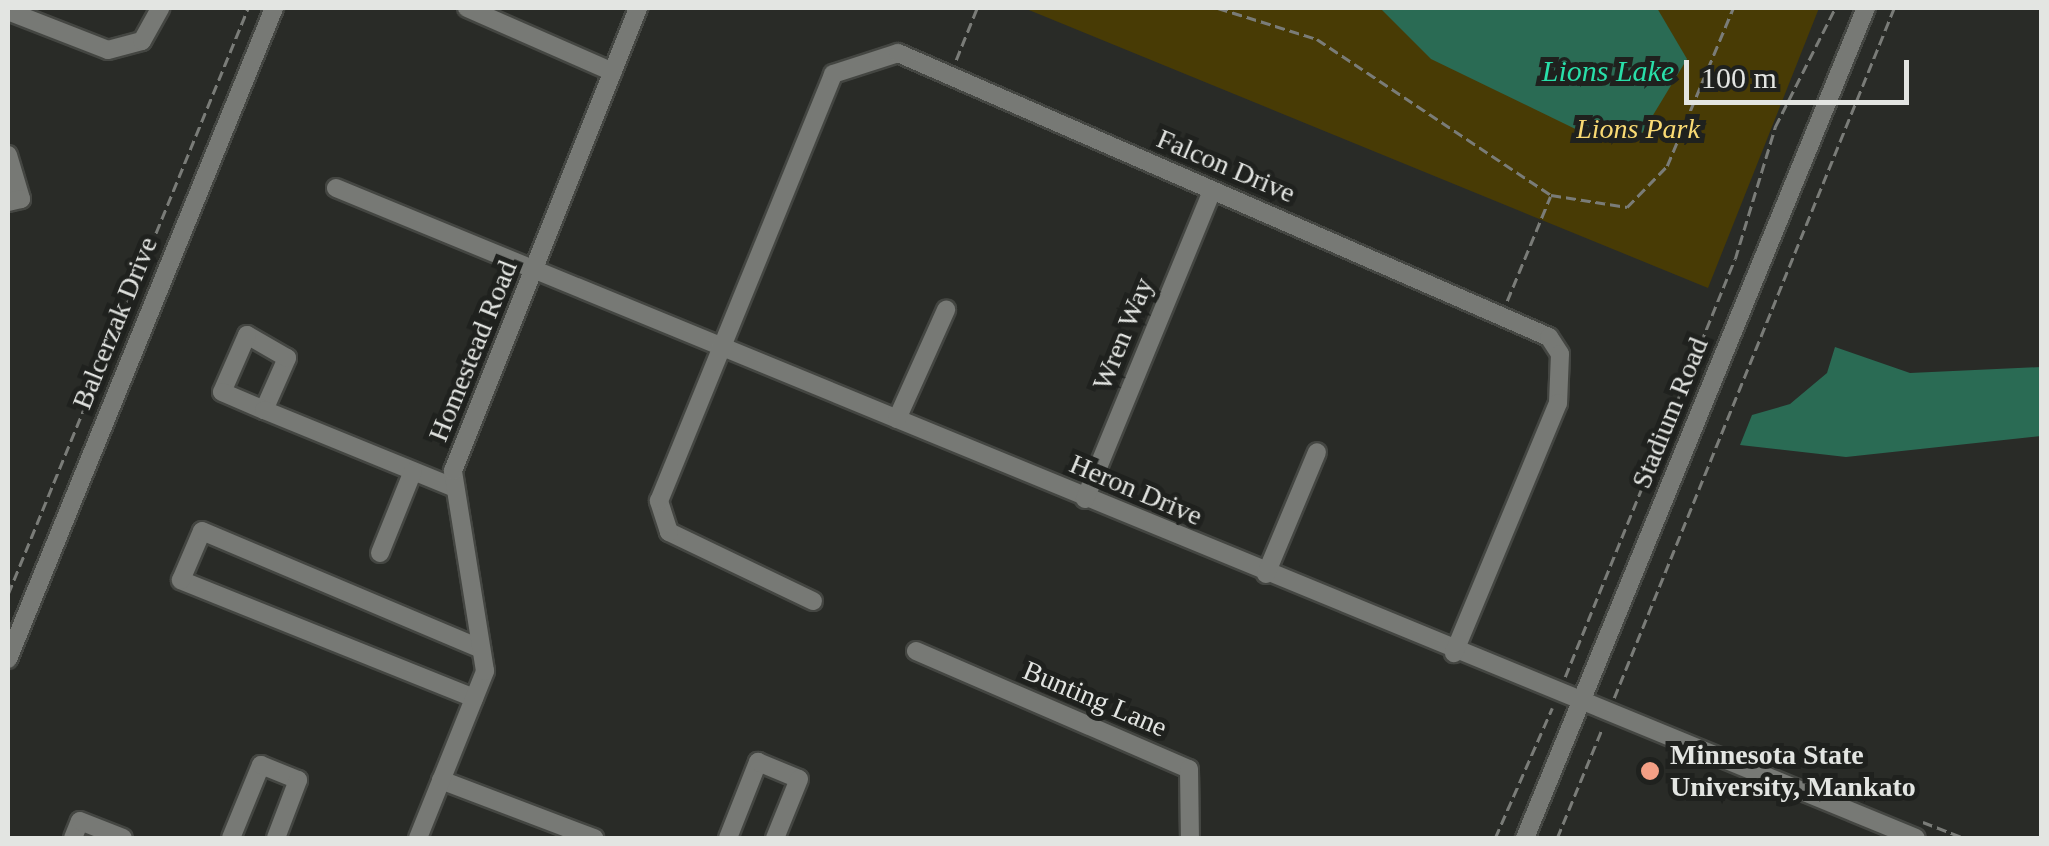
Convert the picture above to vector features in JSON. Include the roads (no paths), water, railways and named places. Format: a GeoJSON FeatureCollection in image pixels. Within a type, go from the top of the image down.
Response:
{"type":"FeatureCollection","features":[{"type":"Feature","properties":{"kind":"street"},"geometry":{"type":"LineString","coordinates":[[8,11],[108,50],[142,41],[160,8]]}},
{"type":"Feature","properties":{"kind":"street","name":"Balcerzak Drive"},"geometry":{"type":"LineString","coordinates":[[8,659],[274,8]]}},
{"type":"Feature","properties":{"kind":"street"},"geometry":{"type":"LineString","coordinates":[[467,8],[613,72]]}},
{"type":"Feature","properties":{"kind":"street","name":"Homestead Road"},"geometry":{"type":"LineString","coordinates":[[418,838],[474,698],[481,649],[453,471],[638,8]]}},
{"type":"Feature","properties":{"kind":"street","name":"Stadium Road"},"geometry":{"type":"LineString","coordinates":[[1525,838],[1866,8]]}},
{"type":"Feature","properties":{"kind":"street","name":"Falcon Drive"},"geometry":{"type":"LineString","coordinates":[[727,346],[833,74],[898,53],[1503,312],[1549,338],[1563,380],[1454,652]]}},
{"type":"Feature","properties":{"kind":"street"},"geometry":{"type":"LineString","coordinates":[[8,155],[22,198],[8,202]]}},
{"type":"Feature","properties":{"kind":"street","name":"Heron Drive"},"geometry":{"type":"LineString","coordinates":[[336,188],[727,346],[1454,652],[1916,838]]}},
{"type":"Feature","properties":{"kind":"street","name":"Wren Way"},"geometry":{"type":"LineString","coordinates":[[1086,499],[1212,190]]}},
{"type":"Feature","properties":{"kind":"street"},"geometry":{"type":"LineString","coordinates":[[896,419],[946,310]]}},
{"type":"Feature","properties":{"kind":"street"},"geometry":{"type":"LineString","coordinates":[[727,346],[659,501],[669,532],[813,601]]}},
{"type":"Feature","properties":{"kind":"street"},"geometry":{"type":"LineString","coordinates":[[264,410],[455,488]]}},
{"type":"Feature","properties":{"kind":"street"},"geometry":{"type":"LineString","coordinates":[[1266,574],[1317,452]]}},
{"type":"Feature","properties":{"kind":"street"},"geometry":{"type":"LineString","coordinates":[[380,553],[414,471]]}},
{"type":"Feature","properties":{"kind":"street"},"geometry":{"type":"LineString","coordinates":[[474,698],[181,580],[202,531],[481,649]]}},
{"type":"Feature","properties":{"kind":"street","name":"Bunting Lane"},"geometry":{"type":"LineString","coordinates":[[916,651],[1189,769],[1190,838]]}},
{"type":"Feature","properties":{"kind":"street"},"geometry":{"type":"LineString","coordinates":[[728,838],[758,762],[799,778],[774,838]]}},
{"type":"Feature","properties":{"kind":"street"},"geometry":{"type":"LineString","coordinates":[[231,838],[261,764],[298,780],[276,838]]}},
{"type":"Feature","properties":{"kind":"street"},"geometry":{"type":"LineString","coordinates":[[441,780],[594,838]]}},
{"type":"Feature","properties":{"kind":"street"},"geometry":{"type":"LineString","coordinates":[[73,838],[80,821],[123,838]]}},
{"type":"Feature","properties":{"kind":"water","name":"Lions Lake"},"geometry":{"type":"Polygon","coordinates":[[[1380,8],[1657,8],[1687,59],[1641,135],[1598,140],[1431,59],[1380,8]]]}},
{"type":"Feature","properties":{"kind":"water"},"geometry":{"type":"Polygon","coordinates":[[[1835,347],[1910,373],[2041,367],[2041,436],[1846,457],[1740,445],[1752,415],[1790,404],[1827,373],[1835,347]]]}},
{"type":"Feature","properties":{"kind":"place","name":"Minnesota State University, Mankato"},"geometry":{"type":"Point","coordinates":[1650,771]}},
{"type":"Feature","properties":{"kind":"park label","name":"Lions Park"},"geometry":{"type":"Point","coordinates":[1638,129]}}]}
